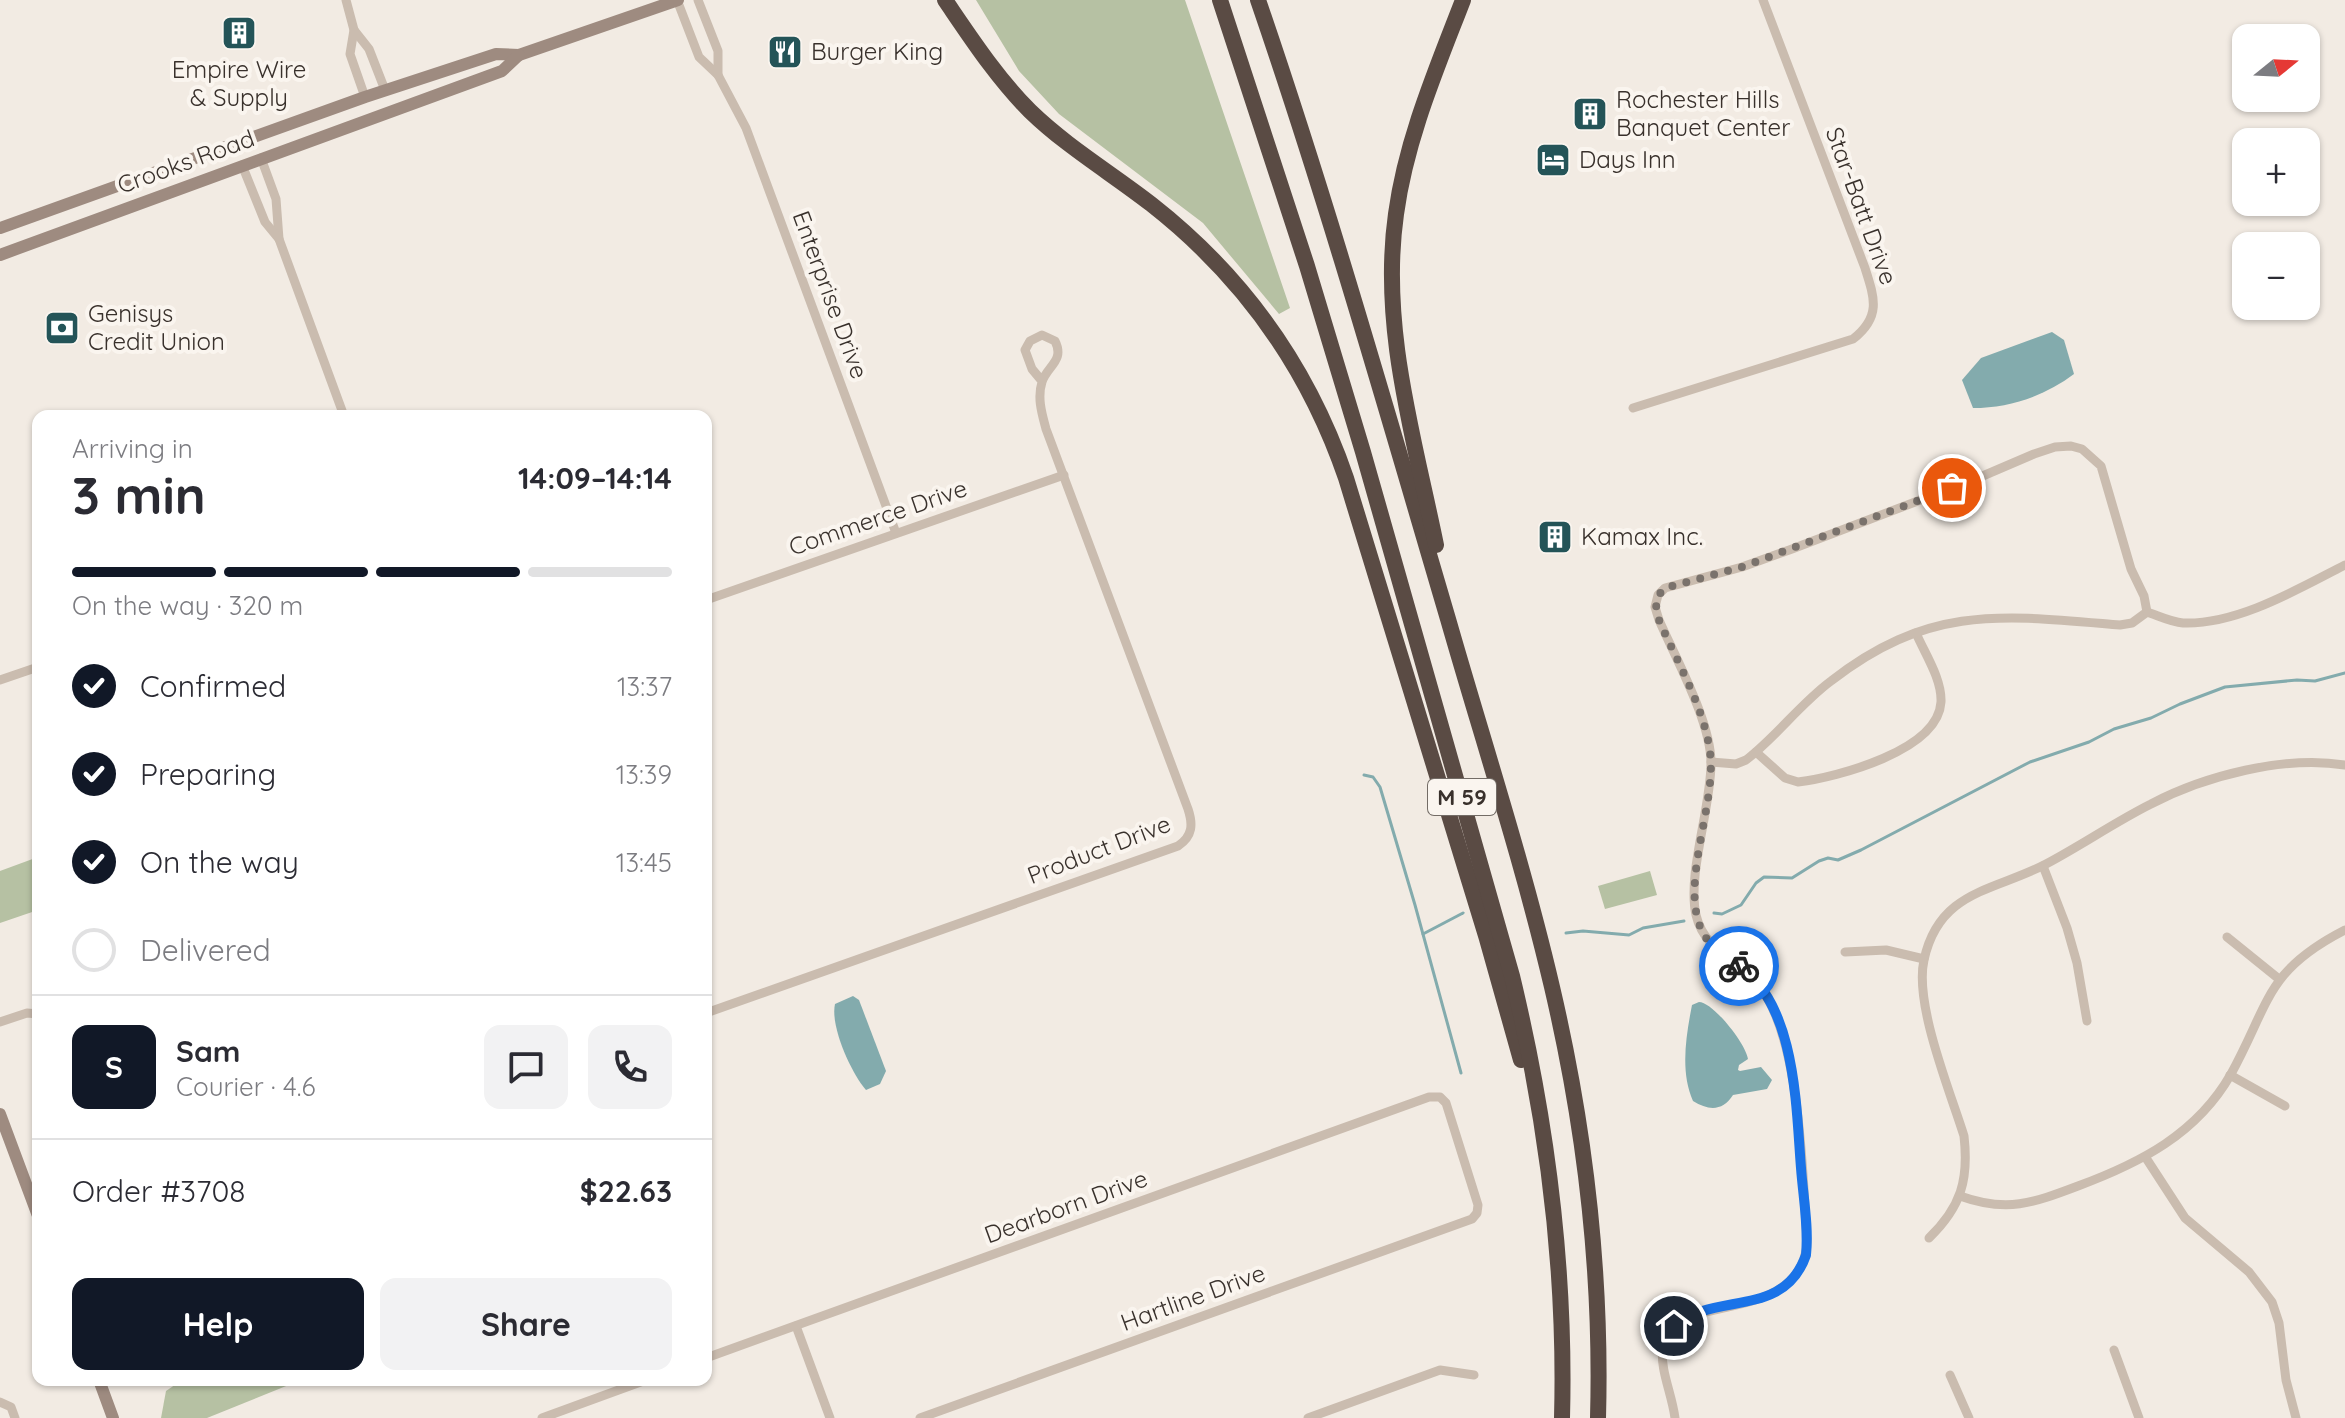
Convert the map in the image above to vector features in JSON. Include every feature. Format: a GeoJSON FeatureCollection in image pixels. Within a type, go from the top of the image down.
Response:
{"type":"FeatureCollection","features":[{"type":"Feature","properties":{"kind":"highway"},"geometry":{"type":"LineString","coordinates":[[945,0],[1001,79],[1031,111],[1170,219],[1232,279],[1278,337],[1304,380],[1325,421],[1350,491],[1487,939],[1545,1146]]}},
{"type":"Feature","properties":{"kind":"highway","name":"M 59"},"geometry":{"type":"LineString","coordinates":[[1220,0],[1307,266],[1493,904],[1523,1022],[1545,1146],[1558,1252],[1562,1418]]}},
{"type":"Feature","properties":{"kind":"highway","name":"M 59"},"geometry":{"type":"LineString","coordinates":[[1258,0],[1359,315],[1543,950],[1571,1077],[1585,1170],[1594,1258],[1598,1418]]}},
{"type":"Feature","properties":{"kind":"highway"},"geometry":{"type":"LineString","coordinates":[[1460,660],[1400,372],[1393,321],[1392,278],[1395,216],[1407,158],[1463,0]]}},
{"type":"Feature","properties":{"kind":"main road","name":"Crooks Road"},"geometry":{"type":"LineString","coordinates":[[0,228],[385,90],[496,54],[519,55],[677,0]]}},
{"type":"Feature","properties":{"kind":"main road","name":"Crooks Road"},"geometry":{"type":"LineString","coordinates":[[0,255],[502,71],[519,55]]}},
{"type":"Feature","properties":{"kind":"main road"},"geometry":{"type":"LineString","coordinates":[[370,119],[386,103],[385,90]]}},
{"type":"Feature","properties":{"kind":"main road"},"geometry":{"type":"LineString","coordinates":[[242,165],[241,151],[255,135]]}},
{"type":"Feature","properties":{"kind":"main road"},"geometry":{"type":"LineString","coordinates":[[163,194],[174,183],[170,166]]}},
{"type":"Feature","properties":{"kind":"main road"},"geometry":{"type":"LineString","coordinates":[[0,1114],[32,1200]]}},
{"type":"Feature","properties":{"kind":"main road"},"geometry":{"type":"LineString","coordinates":[[101,1386],[113,1418]]}},
{"type":"Feature","properties":{"kind":"street"},"geometry":{"type":"LineString","coordinates":[[346,0],[354,30],[369,49],[385,90]]}},
{"type":"Feature","properties":{"kind":"street","name":"Enterprise Drive"},"geometry":{"type":"LineString","coordinates":[[677,0],[699,57],[718,75],[746,128],[896,533]]}},
{"type":"Feature","properties":{"kind":"street","name":"Enterprise Drive"},"geometry":{"type":"LineString","coordinates":[[698,0],[718,51],[718,75]]}},
{"type":"Feature","properties":{"kind":"street","name":"Star-Batt Drive"},"geometry":{"type":"LineString","coordinates":[[1633,408],[1853,339],[1866,329],[1872,317],[1873,291],[1763,0]]}},
{"type":"Feature","properties":{"kind":"street"},"geometry":{"type":"LineString","coordinates":[[354,30],[350,54],[365,97]]}},
{"type":"Feature","properties":{"kind":"street"},"geometry":{"type":"LineString","coordinates":[[261,158],[276,199],[279,239],[342,410]]}},
{"type":"Feature","properties":{"kind":"street"},"geometry":{"type":"LineString","coordinates":[[242,165],[265,222],[279,239]]}},
{"type":"Feature","properties":{"kind":"street"},"geometry":{"type":"LineString","coordinates":[[1042,381],[1032,369],[1025,350],[1030,341],[1042,335],[1055,341],[1059,352],[1042,381],[1040,404],[1064,475]]}},
{"type":"Feature","properties":{"kind":"street"},"geometry":{"type":"LineString","coordinates":[[1675,1418],[1661,1359],[1668,1333],[1690,1316],[1777,1292],[1798,1273],[1807,1246],[1797,1120],[1782,1031],[1772,1006],[1758,985],[1744,970],[1717,951],[1704,934],[1695,910],[1711,762],[1703,724],[1659,620],[1655,607],[1658,595],[1665,588],[1779,554],[2055,447],[2071,446],[2082,449],[2101,466],[2147,612]]}},
{"type":"Feature","properties":{"kind":"street","name":"Commerce Drive"},"geometry":{"type":"LineString","coordinates":[[712,598],[1064,475]]}},
{"type":"Feature","properties":{"kind":"street","name":"Product Drive"},"geometry":{"type":"LineString","coordinates":[[712,1011],[1186,841],[1192,828],[1188,809],[1064,475]]}},
{"type":"Feature","properties":{"kind":"street"},"geometry":{"type":"LineString","coordinates":[[2147,612],[2184,623],[2233,615],[2264,605],[2345,565]]}},
{"type":"Feature","properties":{"kind":"street"},"geometry":{"type":"LineString","coordinates":[[1711,762],[1736,764],[1756,752],[1828,683],[1868,654],[1916,633],[1950,622],[2016,616],[2120,625],[2132,623],[2147,612]]}},
{"type":"Feature","properties":{"kind":"street"},"geometry":{"type":"LineString","coordinates":[[1756,752],[1785,778],[1807,781],[1883,760],[1923,733],[1937,715],[1941,700],[1916,633]]}},
{"type":"Feature","properties":{"kind":"street"},"geometry":{"type":"LineString","coordinates":[[0,680],[32,669]]}},
{"type":"Feature","properties":{"kind":"street"},"geometry":{"type":"LineString","coordinates":[[1929,1238],[1944,1223],[1960,1196],[1966,1156],[1964,1136],[1922,994],[1924,959],[1940,923],[1955,907],[1986,887],[2043,866],[2154,802],[2209,781],[2290,764],[2345,765]]}},
{"type":"Feature","properties":{"kind":"street"},"geometry":{"type":"LineString","coordinates":[[2043,866],[2074,951],[2087,1021]]}},
{"type":"Feature","properties":{"kind":"street"},"geometry":{"type":"LineString","coordinates":[[1960,1196],[1990,1205],[2025,1204],[2123,1169],[2175,1139],[2194,1122],[2230,1075],[2279,979],[2307,952],[2345,930]]}},
{"type":"Feature","properties":{"kind":"street"},"geometry":{"type":"LineString","coordinates":[[2227,937],[2279,979]]}},
{"type":"Feature","properties":{"kind":"street"},"geometry":{"type":"LineString","coordinates":[[1845,952],[1886,950],[1924,959]]}},
{"type":"Feature","properties":{"kind":"street"},"geometry":{"type":"LineString","coordinates":[[0,1022],[32,1013]]}},
{"type":"Feature","properties":{"kind":"street"},"geometry":{"type":"LineString","coordinates":[[2230,1075],[2285,1106]]}},
{"type":"Feature","properties":{"kind":"street","name":"Dearborn Drive"},"geometry":{"type":"LineString","coordinates":[[712,1356],[1429,1097],[1440,1097]]}},
{"type":"Feature","properties":{"kind":"street","name":"Hartline Drive"},"geometry":{"type":"LineString","coordinates":[[920,1418],[1472,1219],[1478,1205],[1446,1103],[1440,1097]]}},
{"type":"Feature","properties":{"kind":"street"},"geometry":{"type":"LineString","coordinates":[[2146,1158],[2185,1218],[2249,1272],[2272,1302],[2279,1323],[2286,1380],[2296,1418]]}},
{"type":"Feature","properties":{"kind":"street"},"geometry":{"type":"LineString","coordinates":[[796,1326],[830,1418]]}},
{"type":"Feature","properties":{"kind":"street"},"geometry":{"type":"LineString","coordinates":[[2114,1350],[2139,1418]]}},
{"type":"Feature","properties":{"kind":"street"},"geometry":{"type":"LineString","coordinates":[[1308,1418],[1440,1370],[1474,1375]]}},
{"type":"Feature","properties":{"kind":"street"},"geometry":{"type":"LineString","coordinates":[[1950,1375],[1969,1418]]}},
{"type":"Feature","properties":{"kind":"street"},"geometry":{"type":"LineString","coordinates":[[542,1418],[630,1386]]}},
{"type":"Feature","properties":{"kind":"street"},"geometry":{"type":"LineString","coordinates":[[0,1402],[11,1407],[15,1418]]}},
{"type":"Feature","properties":{"kind":"green space"},"geometry":{"type":"Polygon","coordinates":[[[976,0],[1185,0],[1290,308],[1279,314],[1203,223],[1059,114],[1019,71],[976,0]]]}},
{"type":"Feature","properties":{"kind":"green space"},"geometry":{"type":"Polygon","coordinates":[[[32,859],[32,912],[0,923],[0,871],[32,859]]]}},
{"type":"Feature","properties":{"kind":"green space"},"geometry":{"type":"Polygon","coordinates":[[[1650,871],[1657,895],[1605,909],[1598,886],[1650,871]]]}},
{"type":"Feature","properties":{"kind":"green space"},"geometry":{"type":"Polygon","coordinates":[[[173,1386],[286,1386],[207,1418],[161,1418],[166,1391],[173,1386]]]}},
{"type":"Feature","properties":{"kind":"water"},"geometry":{"type":"Polygon","coordinates":[[[2052,332],[2064,340],[2074,374],[2051,389],[2026,399],[2000,406],[1973,408],[1962,380],[1981,358],[2052,332]]]}},
{"type":"Feature","properties":{"kind":"water"},"geometry":{"type":"Polygon","coordinates":[[[853,996],[859,1000],[886,1071],[880,1084],[866,1090],[848,1061],[834,1013],[835,1004],[853,996]]]}},
{"type":"Feature","properties":{"kind":"water"},"geometry":{"type":"Polygon","coordinates":[[[1699,1002],[1720,1016],[1746,1052],[1748,1059],[1739,1065],[1738,1070],[1761,1067],[1772,1080],[1767,1089],[1733,1095],[1725,1104],[1715,1108],[1693,1101],[1685,1054],[1692,1005],[1699,1002]]]}},
{"type":"Feature","properties":{"kind":"waterway"},"geometry":{"type":"LineString","coordinates":[[1714,913],[1722,914],[1741,905],[1764,877],[1792,878],[1819,861],[1828,858],[1838,860],[2030,762],[2089,742],[2114,729],[2151,718],[2225,687],[2315,681],[2345,673]]}},
{"type":"Feature","properties":{"kind":"waterway"},"geometry":{"type":"LineString","coordinates":[[1364,775],[1373,777],[1380,787],[1461,1073]]}},
{"type":"Feature","properties":{"kind":"waterway"},"geometry":{"type":"LineString","coordinates":[[1423,934],[1463,913]]}},
{"type":"Feature","properties":{"kind":"waterway"},"geometry":{"type":"LineString","coordinates":[[1566,933],[1583,931],[1629,935],[1643,928],[1684,921]]}},
{"type":"Feature","properties":{"kind":"way so far"},"geometry":{"type":"LineString","coordinates":[[1739,966],[1709,942],[1695,910],[1710,778],[1710,748],[1693,698],[1659,620],[1655,607],[1658,595],[1665,588],[1742,567],[1952,488]]}},
{"type":"Feature","properties":{"kind":"place","name":"Empire Wire & Supply"},"geometry":{"type":"Point","coordinates":[239,33]}},
{"type":"Feature","properties":{"kind":"place","name":"Burger King"},"geometry":{"type":"Point","coordinates":[785,52]}},
{"type":"Feature","properties":{"kind":"place","name":"Rochester Hills Banquet Center"},"geometry":{"type":"Point","coordinates":[1590,114]}},
{"type":"Feature","properties":{"kind":"place","name":"Days Inn"},"geometry":{"type":"Point","coordinates":[1553,160]}},
{"type":"Feature","properties":{"kind":"place","name":"Genisys Credit Union"},"geometry":{"type":"Point","coordinates":[62,328]}},
{"type":"Feature","properties":{"kind":"place","name":"Kamax Inc."},"geometry":{"type":"Point","coordinates":[1555,537]}},
{"type":"Feature","properties":{"kind":"route"},"geometry":{"type":"LineString","coordinates":[[1674,1326],[1690,1316],[1777,1292],[1798,1273],[1806,1255],[1797,1120],[1787,1051],[1766,995],[1739,966]]}}]}
